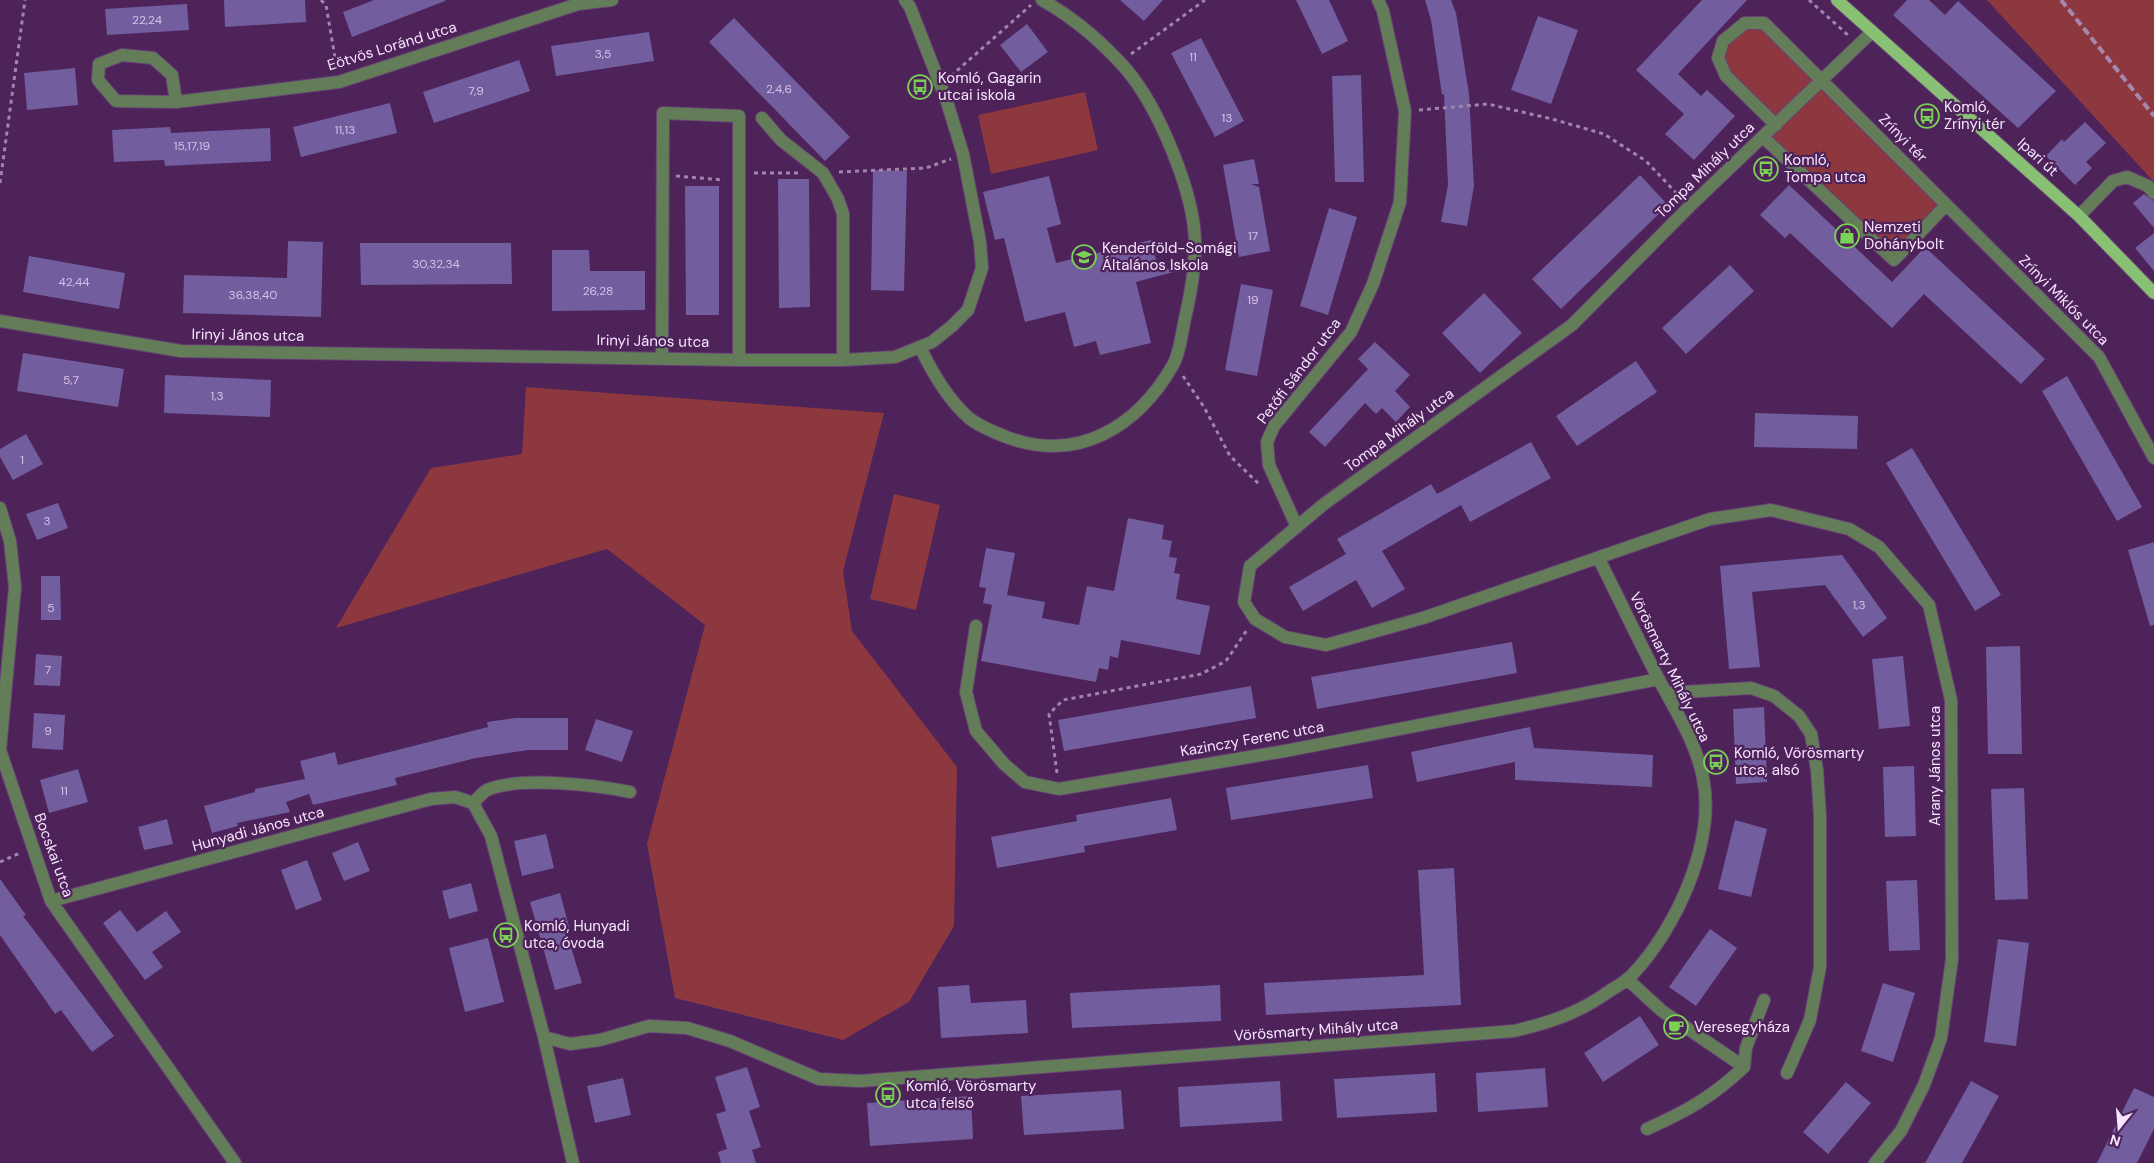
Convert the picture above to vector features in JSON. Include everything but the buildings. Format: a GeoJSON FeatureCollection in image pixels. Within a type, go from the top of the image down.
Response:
{"type":"FeatureCollection","features":[{"type":"Feature","properties":{"kind":"main road","name":"Ipari út"},"geometry":{"type":"LineString","coordinates":[[1837,0],[2079,216],[2154,293]]}},
{"type":"Feature","properties":{"kind":"street","name":"Eötvös Loránd utca"},"geometry":{"type":"LineString","coordinates":[[176,102],[172,75],[153,58],[122,55],[98,64],[98,80],[116,101],[176,102],[339,82],[578,4],[612,0]]}},
{"type":"Feature","properties":{"kind":"street","name":"Irinyi János utca"},"geometry":{"type":"LineString","coordinates":[[0,321],[181,351],[662,357],[739,360],[843,360],[895,357],[932,342],[968,310],[982,268],[980,242],[963,154],[941,86],[910,7],[905,0]]}},
{"type":"Feature","properties":{"kind":"street"},"geometry":{"type":"LineString","coordinates":[[920,346],[935,378],[969,418],[995,433],[1027,444],[1066,446],[1081,444],[1117,427],[1148,398],[1174,364],[1191,292],[1196,245],[1186,184],[1158,121],[1127,71],[1082,26],[1042,0]]}},
{"type":"Feature","properties":{"kind":"street","name":"Petőfi Sándor utca"},"geometry":{"type":"LineString","coordinates":[[1297,527],[1268,465],[1267,442],[1274,426],[1350,332],[1373,284],[1400,202],[1405,111],[1383,11],[1378,0]]}},
{"type":"Feature","properties":{"kind":"street","name":"Zrínyi tér"},"geometry":{"type":"LineString","coordinates":[[1776,125],[1726,76],[1718,58],[1723,41],[1745,23],[1764,23],[1946,205]]}},
{"type":"Feature","properties":{"kind":"street","name":"Tompa Mihály utca"},"geometry":{"type":"LineString","coordinates":[[1255,619],[1244,602],[1250,566],[1324,504],[1572,325],[1690,206],[1872,32]]}},
{"type":"Feature","properties":{"kind":"street"},"geometry":{"type":"LineString","coordinates":[[662,357],[663,113],[739,116],[739,360]]}},
{"type":"Feature","properties":{"kind":"street"},"geometry":{"type":"LineString","coordinates":[[762,118],[781,140],[823,173],[838,199],[843,214],[843,360]]}},
{"type":"Feature","properties":{"kind":"street"},"geometry":{"type":"LineString","coordinates":[[1763,137],[1894,260],[1946,205]]}},
{"type":"Feature","properties":{"kind":"street"},"geometry":{"type":"LineString","coordinates":[[2079,216],[2113,182],[2120,179],[2127,177],[2148,186],[2154,193]]}},
{"type":"Feature","properties":{"kind":"street","name":"Zrínyi Miklós utca"},"geometry":{"type":"LineString","coordinates":[[1946,205],[2099,358],[2154,458]]}},
{"type":"Feature","properties":{"kind":"street","name":"Bocskai utca"},"geometry":{"type":"LineString","coordinates":[[0,508],[10,541],[14,587],[0,749],[51,902],[235,1163]]}},
{"type":"Feature","properties":{"kind":"street","name":"Arany János utca"},"geometry":{"type":"LineString","coordinates":[[1599,559],[1710,520],[1771,510],[1849,529],[1879,547],[1929,605],[1951,700],[1952,959],[1941,1038],[1924,1085],[1901,1131],[1875,1163]]}},
{"type":"Feature","properties":{"kind":"street"},"geometry":{"type":"LineString","coordinates":[[1255,619],[1285,637],[1326,645],[1424,618],[1599,559]]}},
{"type":"Feature","properties":{"kind":"street","name":"Vörösmarty Mihály utca"},"geometry":{"type":"LineString","coordinates":[[544,1037],[570,1044],[600,1040],[649,1026],[686,1028],[730,1041],[819,1079],[860,1081],[1514,1031],[1556,1021],[1593,1003],[1626,979],[1656,945],[1678,907],[1694,868],[1706,820],[1703,778],[1689,737],[1599,559]]}},
{"type":"Feature","properties":{"kind":"street","name":"Kazinczy Ferenc utca"},"geometry":{"type":"LineString","coordinates":[[976,626],[966,692],[976,731],[1004,764],[1025,782],[1059,789],[1285,751],[1658,679]]}},
{"type":"Feature","properties":{"kind":"street"},"geometry":{"type":"LineString","coordinates":[[1667,694],[1751,688],[1774,696],[1799,716],[1811,734],[1817,770],[1820,816],[1820,967],[1810,1020],[1787,1073]]}},
{"type":"Feature","properties":{"kind":"street"},"geometry":{"type":"LineString","coordinates":[[573,1163],[544,1037],[491,836],[473,803],[486,791],[511,785],[586,784],[630,792]]}},
{"type":"Feature","properties":{"kind":"street","name":"Hunyadi János utca"},"geometry":{"type":"LineString","coordinates":[[51,902],[431,799],[455,797],[473,803]]}},
{"type":"Feature","properties":{"kind":"street"},"geometry":{"type":"LineString","coordinates":[[1626,979],[1662,1011],[1744,1067]]}},
{"type":"Feature","properties":{"kind":"street"},"geometry":{"type":"LineString","coordinates":[[1647,1129],[1689,1110],[1718,1091],[1744,1067],[1746,1048],[1764,1000]]}},
{"type":"Feature","properties":{"kind":"path"},"geometry":{"type":"LineString","coordinates":[[0,183],[24,0]]}},
{"type":"Feature","properties":{"kind":"path"},"geometry":{"type":"LineString","coordinates":[[321,0],[326,5],[339,82]]}},
{"type":"Feature","properties":{"kind":"path"},"geometry":{"type":"LineString","coordinates":[[941,86],[1037,0]]}},
{"type":"Feature","properties":{"kind":"path"},"geometry":{"type":"LineString","coordinates":[[1119,63],[1205,0]]}},
{"type":"Feature","properties":{"kind":"path"},"geometry":{"type":"LineString","coordinates":[[1809,0],[1859,45]]}},
{"type":"Feature","properties":{"kind":"path"},"geometry":{"type":"LineString","coordinates":[[1405,111],[1488,104],[1552,119],[1604,134],[1646,161],[1690,206]]}},
{"type":"Feature","properties":{"kind":"path"},"geometry":{"type":"LineString","coordinates":[[1174,364],[1204,407],[1230,456],[1265,490]]}},
{"type":"Feature","properties":{"kind":"path"},"geometry":{"type":"LineString","coordinates":[[1059,789],[1049,714],[1064,700],[1201,674],[1226,661],[1255,619]]}},
{"type":"Feature","properties":{"kind":"path"},"geometry":{"type":"LineString","coordinates":[[0,862],[32,847]]}},
{"type":"Feature","properties":{"kind":"shaded area"},"geometry":{"type":"Polygon","coordinates":[[[1987,0],[2154,0],[2154,182],[1987,0]]]}},
{"type":"Feature","properties":{"kind":"shaded area"},"geometry":{"type":"Polygon","coordinates":[[[1764,23],[1946,205],[1894,260],[1763,137],[1776,125],[1726,76],[1723,41],[1733,31],[1764,23]]]}},
{"type":"Feature","properties":{"kind":"shaded area"},"geometry":{"type":"Polygon","coordinates":[[[1085,92],[1098,150],[991,174],[978,115],[1085,92]]]}},
{"type":"Feature","properties":{"kind":"shaded area"},"geometry":{"type":"Polygon","coordinates":[[[526,387],[884,413],[843,571],[852,631],[957,767],[954,926],[909,1002],[843,1040],[675,998],[647,844],[705,625],[607,549],[336,628],[431,468],[522,454],[526,387]]]}},
{"type":"Feature","properties":{"kind":"shaded area"},"geometry":{"type":"Polygon","coordinates":[[[894,494],[940,505],[916,610],[870,599],[894,494]]]}},
{"type":"Feature","properties":{"kind":"railway"},"geometry":{"type":"LineString","coordinates":[[2061,0],[2154,116]]}},
{"type":"Feature","properties":{"kind":"place","name":"Komló, Gagarin utcai iskola"},"geometry":{"type":"Point","coordinates":[920,87]}},
{"type":"Feature","properties":{"kind":"place","name":"Komló, Zrínyi tér"},"geometry":{"type":"Point","coordinates":[1927,116]}},
{"type":"Feature","properties":{"kind":"place","name":"Komló, Tompa utca"},"geometry":{"type":"Point","coordinates":[1766,169]}},
{"type":"Feature","properties":{"kind":"place","name":"Nemzeti Dohánybolt"},"geometry":{"type":"Point","coordinates":[1847,236]}},
{"type":"Feature","properties":{"kind":"place","name":"Kenderföld-Somági Általános Iskola"},"geometry":{"type":"Point","coordinates":[1084,257]}},
{"type":"Feature","properties":{"kind":"place","name":"Komló, Vörösmarty utca, alsó"},"geometry":{"type":"Point","coordinates":[1716,762]}},
{"type":"Feature","properties":{"kind":"place","name":"Komló, Hunyadi utca, óvoda"},"geometry":{"type":"Point","coordinates":[506,935]}},
{"type":"Feature","properties":{"kind":"place","name":"Veresegyháza"},"geometry":{"type":"Point","coordinates":[1676,1027]}},
{"type":"Feature","properties":{"kind":"place","name":"Komló, Vörösmarty utca felső"},"geometry":{"type":"Point","coordinates":[888,1095]}}]}
